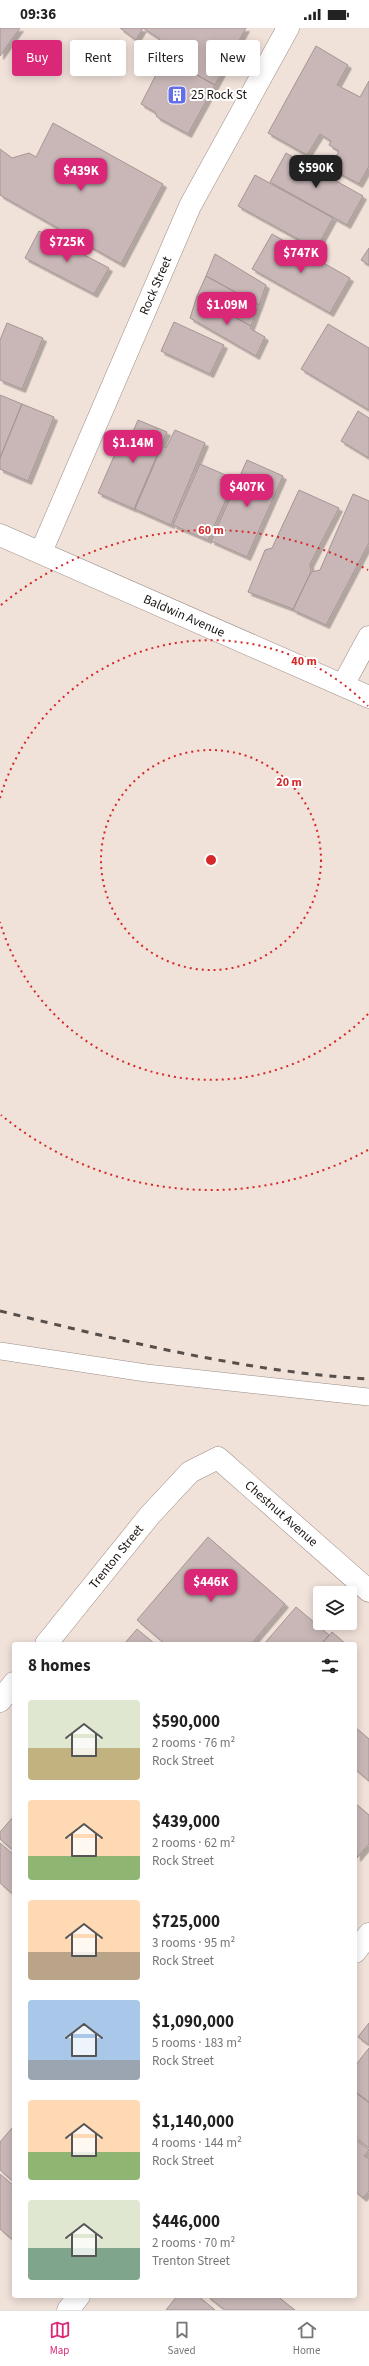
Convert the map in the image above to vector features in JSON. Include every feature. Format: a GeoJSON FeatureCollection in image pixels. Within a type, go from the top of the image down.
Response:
{"type":"FeatureCollection","features":[{"type":"Feature","properties":{"kind":"street","name":"Rock Street"},"geometry":{"type":"LineString","coordinates":[[41,552],[190,206],[288,28]]}},
{"type":"Feature","properties":{"kind":"street","name":"Baldwin Avenue"},"geometry":{"type":"LineString","coordinates":[[0,535],[369,697]]}},
{"type":"Feature","properties":{"kind":"street"},"geometry":{"type":"LineString","coordinates":[[344,685],[369,637]]}},
{"type":"Feature","properties":{"kind":"street","name":"Chestnut Avenue"},"geometry":{"type":"LineString","coordinates":[[190,1472],[218,1458],[369,1591]]}},
{"type":"Feature","properties":{"kind":"street","name":"Trenton Street"},"geometry":{"type":"LineString","coordinates":[[48,1642],[150,1514],[190,1472]]}},
{"type":"Feature","properties":{"kind":"street"},"geometry":{"type":"LineString","coordinates":[[0,1701],[12,1686]]}},
{"type":"Feature","properties":{"kind":"street"},"geometry":{"type":"LineString","coordinates":[[357,1949],[369,1934]]}},
{"type":"Feature","properties":{"kind":"street"},"geometry":{"type":"LineString","coordinates":[[68,2310],[77,2298]]}},
{"type":"Feature","properties":{"kind":"lane"},"geometry":{"type":"LineString","coordinates":[[0,1352],[146,1373],[369,1397]]}},
{"type":"Feature","properties":{"kind":"building"},"geometry":{"type":"Polygon","coordinates":[[[0,28],[20,28],[0,56],[0,28]]]}},
{"type":"Feature","properties":{"kind":"building"},"geometry":{"type":"Polygon","coordinates":[[[120,28],[143,28],[136,40],[120,28]]]}},
{"type":"Feature","properties":{"kind":"building"},"geometry":{"type":"Polygon","coordinates":[[[143,28],[246,28],[239,40],[206,40],[206,76],[220,76],[215,85],[198,76],[198,40],[160,39],[143,28]]]}},
{"type":"Feature","properties":{"kind":"building"},"geometry":{"type":"Polygon","coordinates":[[[316,46],[348,65],[337,85],[360,97],[369,81],[369,166],[359,184],[330,168],[339,151],[329,145],[331,141],[320,134],[307,155],[268,133],[316,46]]]}},
{"type":"Feature","properties":{"kind":"building","name":"25 Rock St"},"geometry":{"type":"Polygon","coordinates":[[[155,76],[198,76],[215,85],[188,134],[157,117],[155,112],[141,104],[155,76]]]}},
{"type":"Feature","properties":{"kind":"building"},"geometry":{"type":"Polygon","coordinates":[[[53,123],[163,184],[121,264],[0,195],[0,149],[12,158],[29,153],[36,157],[53,123]]]}},
{"type":"Feature","properties":{"kind":"building"},"geometry":{"type":"Polygon","coordinates":[[[286,153],[363,196],[347,225],[270,182],[286,153]]]}},
{"type":"Feature","properties":{"kind":"building"},"geometry":{"type":"Polygon","coordinates":[[[255,175],[333,218],[316,249],[238,206],[255,175]]]}},
{"type":"Feature","properties":{"kind":"building"},"geometry":{"type":"Polygon","coordinates":[[[39,231],[109,268],[94,294],[25,258],[39,231]]]}},
{"type":"Feature","properties":{"kind":"building"},"geometry":{"type":"Polygon","coordinates":[[[272,234],[350,278],[330,313],[252,269],[272,234]]]}},
{"type":"Feature","properties":{"kind":"building"},"geometry":{"type":"Polygon","coordinates":[[[369,248],[369,265],[361,260],[369,248]]]}},
{"type":"Feature","properties":{"kind":"building"},"geometry":{"type":"Polygon","coordinates":[[[215,254],[266,285],[259,305],[206,276],[215,254]]]}},
{"type":"Feature","properties":{"kind":"building"},"geometry":{"type":"Polygon","coordinates":[[[206,276],[259,305],[251,326],[197,296],[206,276]]]}},
{"type":"Feature","properties":{"kind":"building"},"geometry":{"type":"Polygon","coordinates":[[[197,296],[251,326],[251,329],[265,337],[256,356],[190,318],[197,296]]]}},
{"type":"Feature","properties":{"kind":"building"},"geometry":{"type":"Polygon","coordinates":[[[174,322],[224,345],[210,374],[161,351],[174,322]]]}},
{"type":"Feature","properties":{"kind":"building"},"geometry":{"type":"Polygon","coordinates":[[[7,323],[43,338],[22,389],[0,380],[0,340],[7,323]]]}},
{"type":"Feature","properties":{"kind":"building"},"geometry":{"type":"Polygon","coordinates":[[[328,324],[369,348],[369,410],[301,369],[328,324]]]}},
{"type":"Feature","properties":{"kind":"building"},"geometry":{"type":"Polygon","coordinates":[[[0,395],[22,404],[0,458],[0,395]]]}},
{"type":"Feature","properties":{"kind":"building"},"geometry":{"type":"Polygon","coordinates":[[[22,404],[54,417],[28,481],[0,469],[0,458],[22,404]]]}},
{"type":"Feature","properties":{"kind":"building"},"geometry":{"type":"Polygon","coordinates":[[[358,411],[369,418],[369,458],[341,441],[358,411]]]}},
{"type":"Feature","properties":{"kind":"building"},"geometry":{"type":"Polygon","coordinates":[[[138,420],[167,432],[134,509],[98,493],[125,431],[132,434],[138,420]]]}},
{"type":"Feature","properties":{"kind":"building"},"geometry":{"type":"Polygon","coordinates":[[[175,430],[205,443],[171,525],[135,509],[162,446],[166,448],[175,430]]]}},
{"type":"Feature","properties":{"kind":"building"},"geometry":{"type":"Polygon","coordinates":[[[247,460],[283,476],[247,557],[211,541],[247,460]]]}},
{"type":"Feature","properties":{"kind":"building"},"geometry":{"type":"Polygon","coordinates":[[[200,464],[235,479],[208,540],[173,525],[200,464]]]}},
{"type":"Feature","properties":{"kind":"building"},"geometry":{"type":"Polygon","coordinates":[[[299,490],[339,508],[310,564],[311,572],[293,609],[248,592],[265,550],[272,548],[299,490]]]}},
{"type":"Feature","properties":{"kind":"building"},"geometry":{"type":"Polygon","coordinates":[[[353,494],[369,501],[369,543],[326,625],[293,610],[311,572],[320,570],[353,494]]]}},
{"type":"Feature","properties":{"kind":"building"},"geometry":{"type":"Polygon","coordinates":[[[208,1537],[285,1604],[253,1642],[163,1642],[137,1620],[208,1537]]]}},
{"type":"Feature","properties":{"kind":"building"},"geometry":{"type":"Polygon","coordinates":[[[296,1607],[313,1621],[313,1630],[323,1630],[329,1635],[323,1642],[266,1642],[296,1607]]]}},
{"type":"Feature","properties":{"kind":"building"},"geometry":{"type":"Polygon","coordinates":[[[137,1629],[153,1642],[126,1642],[137,1629]]]}},
{"type":"Feature","properties":{"kind":"building"},"geometry":{"type":"Polygon","coordinates":[[[332,1632],[344,1642],[324,1642],[332,1632]]]}},
{"type":"Feature","properties":{"kind":"building"},"geometry":{"type":"Polygon","coordinates":[[[357,1729],[369,1739],[369,1781],[357,1771],[357,1729]]]}},
{"type":"Feature","properties":{"kind":"building"},"geometry":{"type":"Polygon","coordinates":[[[357,1805],[369,1815],[369,1844],[357,1858],[357,1805]]]}},
{"type":"Feature","properties":{"kind":"building"},"geometry":{"type":"Polygon","coordinates":[[[12,1818],[12,1849],[0,1839],[0,1832],[12,1818]]]}},
{"type":"Feature","properties":{"kind":"building"},"geometry":{"type":"Polygon","coordinates":[[[0,1843],[12,1853],[12,1893],[0,1883],[0,1843]]]}},
{"type":"Feature","properties":{"kind":"building"},"geometry":{"type":"Polygon","coordinates":[[[369,2023],[369,2045],[358,2037],[369,2023]]]}},
{"type":"Feature","properties":{"kind":"building"},"geometry":{"type":"Polygon","coordinates":[[[369,2048],[369,2102],[357,2093],[357,2063],[369,2048]]]}},
{"type":"Feature","properties":{"kind":"building"},"geometry":{"type":"Polygon","coordinates":[[[357,2094],[369,2103],[369,2148],[357,2139],[357,2094]]]}},
{"type":"Feature","properties":{"kind":"building"},"geometry":{"type":"Polygon","coordinates":[[[12,2128],[12,2180],[0,2170],[0,2142],[12,2128]]]}},
{"type":"Feature","properties":{"kind":"building"},"geometry":{"type":"Polygon","coordinates":[[[357,2141],[369,2150],[364,2156],[369,2159],[369,2191],[363,2198],[357,2193],[357,2141]]]}},
{"type":"Feature","properties":{"kind":"building"},"geometry":{"type":"Polygon","coordinates":[[[0,2174],[12,2184],[12,2239],[0,2229],[0,2174]]]}},
{"type":"Feature","properties":{"kind":"building"},"geometry":{"type":"Polygon","coordinates":[[[175,2298],[200,2298],[215,2310],[166,2310],[175,2298]]]}},
{"type":"Feature","properties":{"kind":"building"},"geometry":{"type":"Polygon","coordinates":[[[210,2298],[280,2298],[295,2310],[225,2310],[210,2298]]]}},
{"type":"Feature","properties":{"kind":"railway"},"geometry":{"type":"LineString","coordinates":[[0,1311],[91,1333],[229,1362],[276,1370],[369,1379]]}},
{"type":"Feature","properties":{"kind":"place","name":"25 Rock St"},"geometry":{"type":"Point","coordinates":[177,95]}}]}
